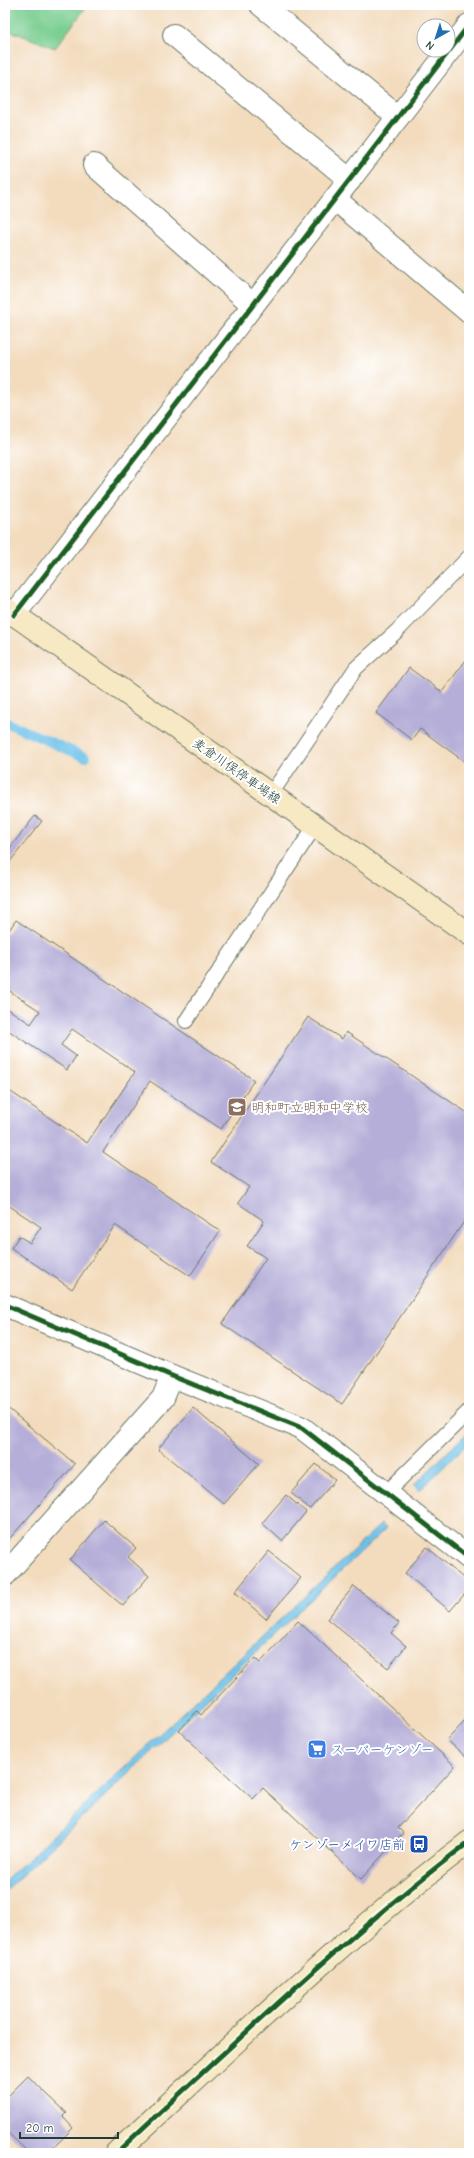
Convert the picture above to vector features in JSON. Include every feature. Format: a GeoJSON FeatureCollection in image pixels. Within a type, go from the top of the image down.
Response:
{"type":"FeatureCollection","features":[{"type":"Feature","properties":{"kind":"main road","name":"麦倉川俣停車場線"},"geometry":{"type":"LineString","coordinates":[[10,611],[134,700],[271,794],[469,934]]}},
{"type":"Feature","properties":{"kind":"main road"},"geometry":{"type":"LineString","coordinates":[[116,2153],[326,1959],[387,1907],[469,1842]]}},
{"type":"Feature","properties":{"kind":"street"},"geometry":{"type":"LineString","coordinates":[[261,5],[398,117]]}},
{"type":"Feature","properties":{"kind":"street"},"geometry":{"type":"LineString","coordinates":[[10,611],[253,305],[469,25]]}},
{"type":"Feature","properties":{"kind":"street"},"geometry":{"type":"LineString","coordinates":[[174,35],[350,180]]}},
{"type":"Feature","properties":{"kind":"street"},"geometry":{"type":"LineString","coordinates":[[94,165],[253,305]]}},
{"type":"Feature","properties":{"kind":"street"},"geometry":{"type":"LineString","coordinates":[[335,199],[469,312]]}},
{"type":"Feature","properties":{"kind":"street"},"geometry":{"type":"LineString","coordinates":[[5,1304],[172,1376],[302,1428],[469,1558]]}},
{"type":"Feature","properties":{"kind":"street"},"geometry":{"type":"LineString","coordinates":[[5,1575],[163,1398],[172,1376]]}},
{"type":"Feature","properties":{"kind":"lane"},"geometry":{"type":"LineString","coordinates":[[271,794],[356,668],[398,631],[469,557]]}},
{"type":"Feature","properties":{"kind":"lane"},"geometry":{"type":"LineString","coordinates":[[186,1021],[315,826]]}},
{"type":"Feature","properties":{"kind":"lane"},"geometry":{"type":"LineString","coordinates":[[386,1492],[469,1411]]}},
{"type":"Feature","properties":{"kind":"green space"},"geometry":{"type":"Polygon","coordinates":[[[5,5],[88,5],[55,48],[5,29],[5,5]]]}},
{"type":"Feature","properties":{"kind":"water"},"geometry":{"type":"Polygon","coordinates":[[[469,1431],[469,1442],[419,1491],[414,1485],[469,1431]]]}},
{"type":"Feature","properties":{"kind":"water"},"geometry":{"type":"Polygon","coordinates":[[[381,1524],[386,1528],[5,1891],[5,1881],[381,1524]]]}},
{"type":"Feature","properties":{"kind":"building"},"geometry":{"type":"Polygon","coordinates":[[[469,656],[469,765],[420,729],[412,740],[376,713],[409,668],[442,692],[469,656]]]}},
{"type":"Feature","properties":{"kind":"building"},"geometry":{"type":"Polygon","coordinates":[[[35,816],[42,821],[5,868],[5,854],[35,816]]]}},
{"type":"Feature","properties":{"kind":"building"},"geometry":{"type":"Polygon","coordinates":[[[16,920],[254,1080],[221,1129],[150,1081],[103,1152],[220,1231],[190,1276],[115,1225],[72,1289],[11,1248],[19,1236],[30,1243],[41,1227],[5,1203],[5,1088],[87,1143],[135,1072],[72,1029],[61,1045],[76,1056],[67,1070],[5,1028],[5,1014],[8,1009],[31,1024],[40,1011],[5,988],[5,936],[16,920]]]}},
{"type":"Feature","properties":{"kind":"building"},"geometry":{"type":"Polygon","coordinates":[[[308,1017],[342,1039],[346,1032],[469,1114],[469,1173],[466,1178],[469,1180],[469,1214],[342,1404],[222,1324],[266,1258],[247,1246],[264,1221],[238,1203],[249,1187],[211,1162],[308,1017]]]}},
{"type":"Feature","properties":{"kind":"building"},"geometry":{"type":"Polygon","coordinates":[[[5,1406],[75,1464],[5,1544],[5,1406]]]}},
{"type":"Feature","properties":{"kind":"building"},"geometry":{"type":"Polygon","coordinates":[[[193,1408],[259,1464],[224,1504],[158,1449],[193,1408]]]}},
{"type":"Feature","properties":{"kind":"building"},"geometry":{"type":"Polygon","coordinates":[[[316,1464],[335,1480],[310,1509],[291,1493],[316,1464]]]}},
{"type":"Feature","properties":{"kind":"building"},"geometry":{"type":"Polygon","coordinates":[[[286,1495],[306,1512],[282,1541],[262,1523],[286,1495]]]}},
{"type":"Feature","properties":{"kind":"building"},"geometry":{"type":"Polygon","coordinates":[[[104,1520],[136,1548],[128,1557],[149,1576],[123,1606],[70,1560],[104,1520]]]}},
{"type":"Feature","properties":{"kind":"building"},"geometry":{"type":"Polygon","coordinates":[[[427,1547],[469,1583],[469,1589],[450,1611],[405,1573],[427,1547]]]}},
{"type":"Feature","properties":{"kind":"building"},"geometry":{"type":"Polygon","coordinates":[[[269,1551],[301,1578],[266,1619],[235,1592],[269,1551]]]}},
{"type":"Feature","properties":{"kind":"building"},"geometry":{"type":"Polygon","coordinates":[[[354,1586],[399,1623],[391,1633],[406,1646],[388,1668],[327,1619],[354,1586]]]}},
{"type":"Feature","properties":{"kind":"building","name":"スーパーケンゾー"},"geometry":{"type":"Polygon","coordinates":[[[298,1621],[455,1766],[398,1828],[403,1833],[361,1879],[263,1788],[253,1799],[179,1731],[197,1711],[201,1715],[255,1658],[260,1663],[298,1621]]]}},
{"type":"Feature","properties":{"kind":"building"},"geometry":{"type":"Polygon","coordinates":[[[468,1718],[469,1719],[469,1760],[447,1740],[468,1718]]]}},
{"type":"Feature","properties":{"kind":"building"},"geometry":{"type":"Polygon","coordinates":[[[28,2076],[67,2113],[63,2117],[73,2128],[48,2153],[29,2153],[5,2130],[5,2099],[28,2076]]]}},
{"type":"Feature","properties":{"kind":"waterway"},"geometry":{"type":"LineString","coordinates":[[5,722],[85,757]]}},
{"type":"Feature","properties":{"kind":"cycle path"},"geometry":{"type":"LineString","coordinates":[[14,615],[469,25]]}},
{"type":"Feature","properties":{"kind":"cycle path"},"geometry":{"type":"LineString","coordinates":[[5,1305],[172,1376],[302,1428],[469,1558]]}},
{"type":"Feature","properties":{"kind":"cycle path"},"geometry":{"type":"LineString","coordinates":[[116,2153],[245,2033],[333,1954],[423,1878],[469,1842]]}},
{"type":"Feature","properties":{"kind":"place","name":"明和町立明和中学校"},"geometry":{"type":"Point","coordinates":[237,1107]}},
{"type":"Feature","properties":{"kind":"place","name":"スーパーケンゾー"},"geometry":{"type":"Point","coordinates":[317,1749]}},
{"type":"Feature","properties":{"kind":"place","name":"ケンゾーメイワ店前"},"geometry":{"type":"Point","coordinates":[419,1844]}}]}
